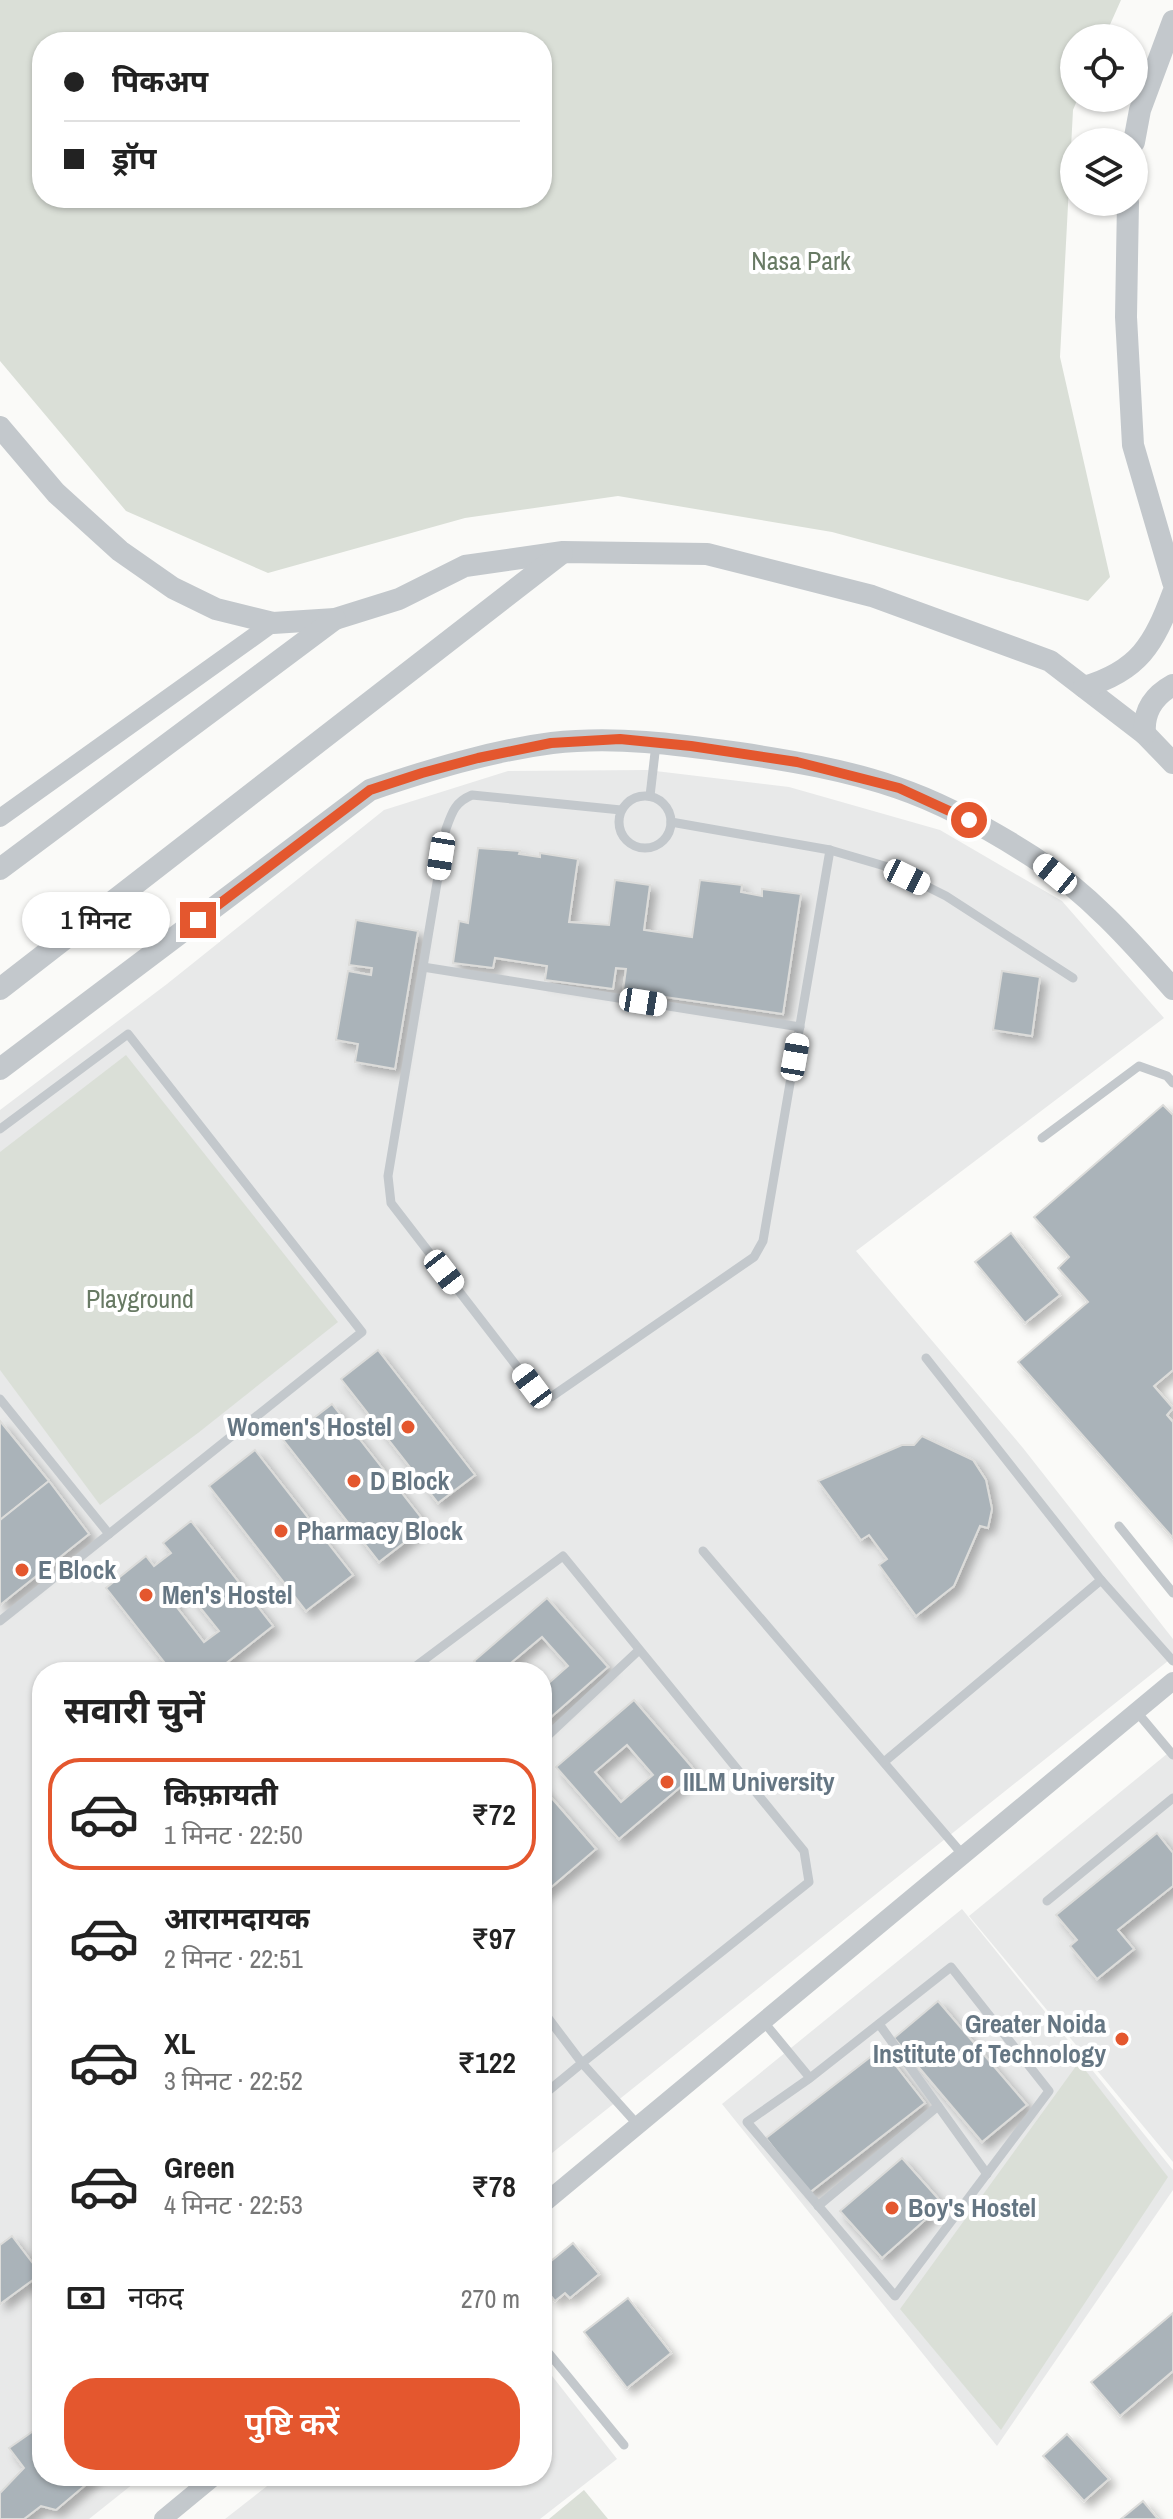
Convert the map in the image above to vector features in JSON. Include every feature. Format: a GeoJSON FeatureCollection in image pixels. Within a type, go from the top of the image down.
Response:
{"type":"FeatureCollection","features":[{"type":"Feature","properties":{"kind":"street"},"geometry":{"type":"LineString","coordinates":[[1137,128],[1140,110],[1173,21]]}},
{"type":"Feature","properties":{"kind":"street"},"geometry":{"type":"LineString","coordinates":[[1128,216],[1126,317],[1133,445],[1173,582]]}},
{"type":"Feature","properties":{"kind":"street"},"geometry":{"type":"LineString","coordinates":[[0,427],[56,493],[120,551],[173,588],[216,609],[273,623],[335,619],[399,599],[465,566],[563,552],[707,554],[872,596],[1050,661],[1145,734],[1173,763]]}},
{"type":"Feature","properties":{"kind":"street"},"geometry":{"type":"LineString","coordinates":[[0,989],[563,552]]}},
{"type":"Feature","properties":{"kind":"street"},"geometry":{"type":"LineString","coordinates":[[1084,687],[1110,679],[1150,646],[1173,593]]}},
{"type":"Feature","properties":{"kind":"street"},"geometry":{"type":"LineString","coordinates":[[0,869],[335,619]]}},
{"type":"Feature","properties":{"kind":"street"},"geometry":{"type":"LineString","coordinates":[[0,818],[273,623]]}},
{"type":"Feature","properties":{"kind":"street"},"geometry":{"type":"LineString","coordinates":[[1145,734],[1144,721],[1148,709],[1159,694],[1173,685]]}},
{"type":"Feature","properties":{"kind":"street"},"geometry":{"type":"LineString","coordinates":[[0,1069],[370,790],[464,762],[551,743],[620,739],[656,742],[797,762],[899,788],[969,820],[1035,858],[1114,922],[1173,989]]}},
{"type":"Feature","properties":{"kind":"street"},"geometry":{"type":"LineString","coordinates":[[552,2197],[1173,1681]]}},
{"type":"Feature","properties":{"kind":"street"},"geometry":{"type":"LineString","coordinates":[[163,2519],[203,2486]]}},
{"type":"Feature","properties":{"kind":"lane"},"geometry":{"type":"LineString","coordinates":[[650,796],[656,742]]}},
{"type":"Feature","properties":{"kind":"lane"},"geometry":{"type":"LineString","coordinates":[[621,810],[486,795],[472,795],[459,800],[446,829],[388,1176],[391,1203],[532,1386],[551,1397],[754,1257],[763,1241],[830,850]]}},
{"type":"Feature","properties":{"kind":"lane"},"geometry":{"type":"LineString","coordinates":[[650,796],[665,805],[671,822],[666,838],[652,848],[634,847],[621,835],[618,818],[621,810],[634,798],[650,796]]}},
{"type":"Feature","properties":{"kind":"lane"},"geometry":{"type":"LineString","coordinates":[[671,822],[830,850],[888,867],[946,896],[1073,978]]}},
{"type":"Feature","properties":{"kind":"lane"},"geometry":{"type":"LineString","coordinates":[[423,967],[800,1027]]}},
{"type":"Feature","properties":{"kind":"lane"},"geometry":{"type":"LineString","coordinates":[[0,1129],[128,1034],[362,1332],[0,1621]]}},
{"type":"Feature","properties":{"kind":"lane"},"geometry":{"type":"LineString","coordinates":[[1042,1138],[1139,1066],[1167,1076],[1173,1083]]}},
{"type":"Feature","properties":{"kind":"lane"},"geometry":{"type":"LineString","coordinates":[[926,1358],[1101,1580],[1173,1661]]}},
{"type":"Feature","properties":{"kind":"lane"},"geometry":{"type":"LineString","coordinates":[[0,1399],[109,1534]]}},
{"type":"Feature","properties":{"kind":"lane"},"geometry":{"type":"LineString","coordinates":[[1119,1526],[1173,1593]]}},
{"type":"Feature","properties":{"kind":"lane"},"geometry":{"type":"LineString","coordinates":[[703,1551],[963,1855]]}},
{"type":"Feature","properties":{"kind":"lane"},"geometry":{"type":"LineString","coordinates":[[421,1662],[563,1556],[804,1851],[809,1882],[552,2088]]}},
{"type":"Feature","properties":{"kind":"lane"},"geometry":{"type":"LineString","coordinates":[[884,1762],[1101,1580]]}},
{"type":"Feature","properties":{"kind":"lane"},"geometry":{"type":"LineString","coordinates":[[552,1732],[638,1651]]}},
{"type":"Feature","properties":{"kind":"lane"},"geometry":{"type":"LineString","coordinates":[[1136,1711],[1173,1755]]}},
{"type":"Feature","properties":{"kind":"lane"},"geometry":{"type":"LineString","coordinates":[[1047,1901],[1173,1798]]}},
{"type":"Feature","properties":{"kind":"lane"},"geometry":{"type":"LineString","coordinates":[[951,1967],[1049,2091],[895,2296],[747,2122],[879,2024],[951,1967]]}},
{"type":"Feature","properties":{"kind":"lane"},"geometry":{"type":"LineString","coordinates":[[763,2021],[810,2078]]}},
{"type":"Feature","properties":{"kind":"lane"},"geometry":{"type":"LineString","coordinates":[[552,2023],[582,2063],[638,2125]]}},
{"type":"Feature","properties":{"kind":"lane"},"geometry":{"type":"LineString","coordinates":[[879,2024],[987,2174]]}},
{"type":"Feature","properties":{"kind":"lane"},"geometry":{"type":"LineString","coordinates":[[818,2206],[938,2106]]}},
{"type":"Feature","properties":{"kind":"lane"},"geometry":{"type":"LineString","coordinates":[[552,2357],[624,2445]]}},
{"type":"Feature","properties":{"kind":"shaded area"},"geometry":{"type":"Polygon","coordinates":[[[647,770],[789,787],[940,830],[1062,901],[1164,1018],[856,1251],[1023,1448],[1173,1639],[1173,1657],[552,2153],[552,1662],[32,1662],[32,2486],[130,2486],[89,2519],[0,2519],[0,1110],[167,984],[384,810],[508,771],[647,770]]]}},
{"type":"Feature","properties":{"kind":"shaded area","name":"Greater Noida Institute of Technology"},"geometry":{"type":"Polygon","coordinates":[[[1173,1749],[1173,2162],[969,1916],[1173,1749]]]}},
{"type":"Feature","properties":{"kind":"shaded area"},"geometry":{"type":"Polygon","coordinates":[[[962,1909],[1173,2170],[1173,2190],[997,2446],[722,2104],[962,1909]]]}},
{"type":"Feature","properties":{"kind":"shaded area"},"geometry":{"type":"Polygon","coordinates":[[[552,2376],[617,2459],[540,2519],[225,2519],[267,2486],[552,2486],[552,2376]]]}},
{"type":"Feature","properties":{"kind":"green space","name":"Nasa Park"},"geometry":{"type":"Polygon","coordinates":[[[0,0],[1121,0],[1110,24],[1060,24],[1060,112],[1073,112],[1072,128],[1060,128],[1060,216],[1067,216],[1060,357],[1110,577],[1088,601],[832,532],[618,496],[465,518],[268,573],[126,511],[0,361],[0,0]]]}},
{"type":"Feature","properties":{"kind":"green space","name":"Playground"},"geometry":{"type":"Polygon","coordinates":[[[126,1055],[338,1322],[198,1433],[100,1505],[0,1370],[0,1152],[126,1055]]]}},
{"type":"Feature","properties":{"kind":"green space"},"geometry":{"type":"Polygon","coordinates":[[[1079,2062],[1168,2177],[1001,2430],[900,2309],[1079,2062]]]}},
{"type":"Feature","properties":{"kind":"green space"},"geometry":{"type":"Polygon","coordinates":[[[584,2490],[608,2519],[549,2519],[584,2490]]]}},
{"type":"Feature","properties":{"kind":"building"},"geometry":{"type":"Polygon","coordinates":[[[478,848],[578,859],[569,922],[609,925],[615,880],[650,885],[644,930],[692,937],[700,880],[742,885],[741,892],[762,896],[762,889],[801,894],[783,1014],[623,991],[626,969],[616,968],[613,989],[545,980],[547,966],[495,958],[493,968],[453,963],[459,921],[468,923],[478,848]]]}},
{"type":"Feature","properties":{"kind":"building"},"geometry":{"type":"Polygon","coordinates":[[[356,920],[418,931],[395,1069],[355,1062],[358,1044],[336,1040],[348,971],[371,975],[372,968],[349,965],[356,920]]]}},
{"type":"Feature","properties":{"kind":"building"},"geometry":{"type":"Polygon","coordinates":[[[1002,971],[1040,977],[1032,1036],[993,1030],[1002,971]]]}},
{"type":"Feature","properties":{"kind":"building"},"geometry":{"type":"Polygon","coordinates":[[[1163,1105],[1173,1115],[1173,1370],[1154,1386],[1173,1408],[1167,1415],[1173,1422],[1173,1538],[1018,1362],[1088,1302],[1058,1268],[1069,1257],[1034,1217],[1163,1105]]]}},
{"type":"Feature","properties":{"kind":"building"},"geometry":{"type":"Polygon","coordinates":[[[1011,1233],[1060,1295],[1025,1323],[975,1262],[1011,1233]]]}},
{"type":"Feature","properties":{"kind":"building","name":"Women's Hostel"},"geometry":{"type":"Polygon","coordinates":[[[378,1350],[475,1475],[438,1503],[341,1379],[378,1350]]]}},
{"type":"Feature","properties":{"kind":"building","name":"D Block"},"geometry":{"type":"Polygon","coordinates":[[[332,1404],[427,1525],[379,1562],[281,1437],[308,1416],[311,1420],[332,1404]]]}},
{"type":"Feature","properties":{"kind":"building"},"geometry":{"type":"Polygon","coordinates":[[[0,1421],[49,1481],[0,1520],[0,1421]]]}},
{"type":"Feature","properties":{"kind":"building"},"geometry":{"type":"Polygon","coordinates":[[[922,1436],[973,1460],[986,1480],[992,1509],[988,1528],[980,1526],[954,1586],[916,1616],[879,1565],[887,1559],[869,1535],[861,1540],[818,1481],[902,1445],[914,1445],[922,1436]]]}},
{"type":"Feature","properties":{"kind":"building","name":"Pharmacy Block"},"geometry":{"type":"Polygon","coordinates":[[[255,1450],[353,1575],[306,1611],[209,1486],[255,1450]]]}},
{"type":"Feature","properties":{"kind":"building","name":"E Block"},"geometry":{"type":"Polygon","coordinates":[[[49,1481],[89,1534],[0,1605],[0,1520],[49,1481]]]}},
{"type":"Feature","properties":{"kind":"building","name":"Men's Hostel"},"geometry":{"type":"Polygon","coordinates":[[[191,1521],[273,1626],[228,1662],[164,1662],[106,1588],[146,1556],[154,1566],[171,1553],[163,1543],[191,1521]],[[186,1590],[172,1601],[204,1642],[219,1631],[186,1590]]]}},
{"type":"Feature","properties":{"kind":"building"},"geometry":{"type":"Polygon","coordinates":[[[547,1598],[608,1667],[552,1716],[552,1680],[568,1666],[542,1637],[512,1662],[474,1661],[547,1598]]]}},
{"type":"Feature","properties":{"kind":"building"},"geometry":{"type":"Polygon","coordinates":[[[634,1700],[697,1773],[619,1839],[556,1767],[634,1700]],[[627,1745],[595,1772],[621,1802],[653,1775],[627,1745]]]}},
{"type":"Feature","properties":{"kind":"building"},"geometry":{"type":"Polygon","coordinates":[[[552,1798],[596,1849],[552,1886],[552,1798]]]}},
{"type":"Feature","properties":{"kind":"building"},"geometry":{"type":"Polygon","coordinates":[[[1157,1833],[1173,1853],[1173,1886],[1118,1930],[1134,1949],[1097,1979],[1070,1946],[1077,1940],[1056,1915],[1157,1833]]]}},
{"type":"Feature","properties":{"kind":"building"},"geometry":{"type":"Polygon","coordinates":[[[938,2001],[1027,2105],[982,2142],[894,2038],[938,2001]]]}},
{"type":"Feature","properties":{"kind":"building"},"geometry":{"type":"Polygon","coordinates":[[[882,2048],[925,2103],[809,2193],[766,2138],[882,2048]]]}},
{"type":"Feature","properties":{"kind":"building","name":"Boy's Hostel"},"geometry":{"type":"Polygon","coordinates":[[[902,2158],[943,2204],[882,2258],[840,2211],[902,2158]]]}},
{"type":"Feature","properties":{"kind":"building"},"geometry":{"type":"Polygon","coordinates":[[[12,2236],[32,2262],[32,2281],[0,2304],[0,2245],[12,2236]]]}},
{"type":"Feature","properties":{"kind":"building"},"geometry":{"type":"Polygon","coordinates":[[[573,2243],[599,2274],[570,2298],[565,2293],[555,2301],[552,2297],[552,2260],[573,2243]]]}},
{"type":"Feature","properties":{"kind":"building"},"geometry":{"type":"Polygon","coordinates":[[[628,2298],[671,2353],[627,2388],[584,2332],[628,2298]]]}},
{"type":"Feature","properties":{"kind":"building"},"geometry":{"type":"Polygon","coordinates":[[[1173,2313],[1173,2371],[1120,2416],[1091,2382],[1173,2313]]]}},
{"type":"Feature","properties":{"kind":"building"},"geometry":{"type":"Polygon","coordinates":[[[32,2432],[32,2486],[84,2486],[56,2510],[41,2506],[24,2519],[0,2519],[0,2493],[24,2468],[9,2448],[32,2432]]]}},
{"type":"Feature","properties":{"kind":"building"},"geometry":{"type":"Polygon","coordinates":[[[1067,2434],[1109,2479],[1084,2501],[1043,2456],[1067,2434]]]}},
{"type":"Feature","properties":{"kind":"building"},"geometry":{"type":"Polygon","coordinates":[[[1143,2501],[1158,2519],[1121,2519],[1143,2501]]]}},
{"type":"Feature","properties":{"kind":"place","name":"Women's Hostel"},"geometry":{"type":"Point","coordinates":[408,1427]}},
{"type":"Feature","properties":{"kind":"place","name":"D Block"},"geometry":{"type":"Point","coordinates":[354,1481]}},
{"type":"Feature","properties":{"kind":"place","name":"Pharmacy Block"},"geometry":{"type":"Point","coordinates":[281,1531]}},
{"type":"Feature","properties":{"kind":"place","name":"E Block"},"geometry":{"type":"Point","coordinates":[22,1570]}},
{"type":"Feature","properties":{"kind":"place","name":"Men's Hostel"},"geometry":{"type":"Point","coordinates":[146,1595]}},
{"type":"Feature","properties":{"kind":"place","name":"IILM University"},"geometry":{"type":"Point","coordinates":[667,1782]}},
{"type":"Feature","properties":{"kind":"place","name":"Greater Noida Institute of Technology"},"geometry":{"type":"Point","coordinates":[1122,2039]}},
{"type":"Feature","properties":{"kind":"place","name":"Boy's Hostel"},"geometry":{"type":"Point","coordinates":[892,2208]}},
{"type":"Feature","properties":{"kind":"route"},"geometry":{"type":"LineString","coordinates":[[198,920],[370,790],[478,758],[551,743],[620,739],[797,762],[899,788],[969,820]]}}]}
